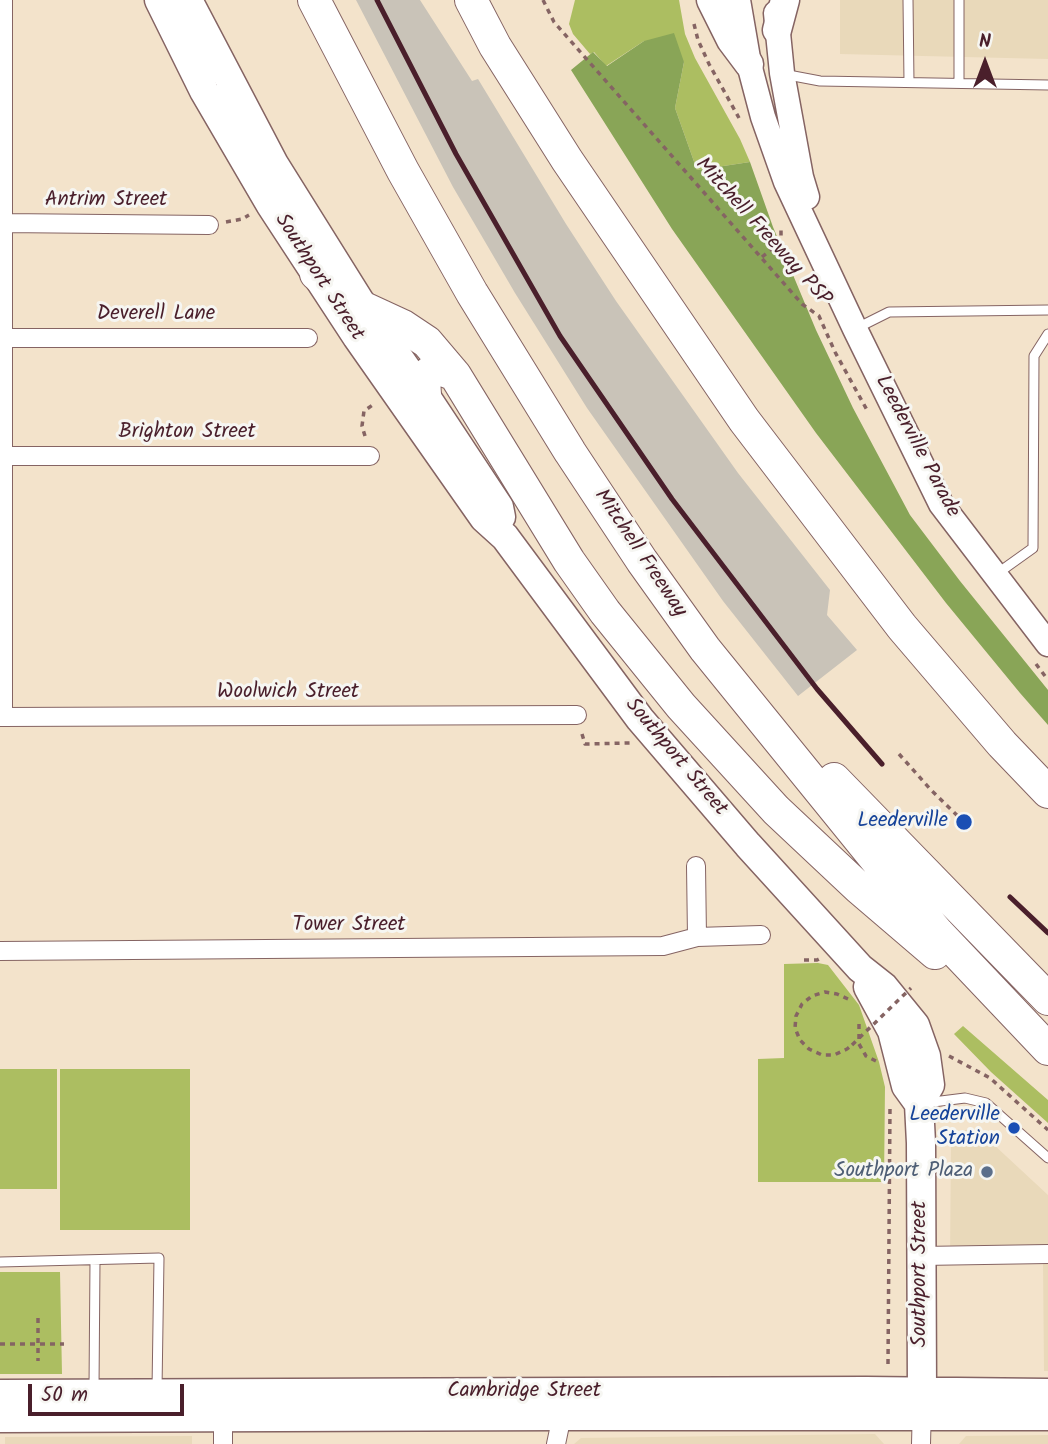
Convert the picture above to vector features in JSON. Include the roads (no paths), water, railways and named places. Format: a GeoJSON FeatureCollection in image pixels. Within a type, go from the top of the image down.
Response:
{"type":"FeatureCollection","features":[{"type":"Feature","properties":{"kind":"highway","name":"Mitchell Freeway"},"geometry":{"type":"LineString","coordinates":[[314,0],[403,171],[472,293],[570,452],[642,561],[705,649],[877,861],[938,933],[1046,1047]]}},
{"type":"Feature","properties":{"kind":"highway"},"geometry":{"type":"LineString","coordinates":[[471,0],[495,46],[567,160],[744,420],[902,626],[1002,744],[1048,792]]}},
{"type":"Feature","properties":{"kind":"highway"},"geometry":{"type":"LineString","coordinates":[[316,274],[339,293],[404,326],[427,342],[455,375],[569,561],[605,612],[681,706],[776,810],[849,879],[1046,1047]]}},
{"type":"Feature","properties":{"kind":"highway"},"geometry":{"type":"LineString","coordinates":[[425,395],[424,379],[430,372],[440,369],[455,375]]}},
{"type":"Feature","properties":{"kind":"highway"},"geometry":{"type":"LineString","coordinates":[[705,649],[1048,999]]}},
{"type":"Feature","properties":{"kind":"main road","name":"Southport Street"},"geometry":{"type":"LineString","coordinates":[[159,0],[211,102],[270,204],[357,337],[484,518],[505,537],[640,719],[748,845],[860,968],[884,987],[915,1025],[900,1059],[930,1085],[919,1104],[922,1417]]}},
{"type":"Feature","properties":{"kind":"main road","name":"Southport Street"},"geometry":{"type":"LineString","coordinates":[[188,0],[274,164],[365,308],[499,507],[505,537]]}},
{"type":"Feature","properties":{"kind":"main road","name":"Leederville Parade"},"geometry":{"type":"LineString","coordinates":[[738,0],[749,64],[763,117],[786,182],[942,504],[995,575],[1040,651]]}},
{"type":"Feature","properties":{"kind":"main road","name":"Leederville Parade"},"geometry":{"type":"LineString","coordinates":[[775,0],[782,73],[801,177],[828,272]]}},
{"type":"Feature","properties":{"kind":"main road"},"geometry":{"type":"LineString","coordinates":[[777,30],[785,0]]}},
{"type":"Feature","properties":{"kind":"main road"},"geometry":{"type":"LineString","coordinates":[[702,8],[732,40],[749,64]]}},
{"type":"Feature","properties":{"kind":"main road","name":"Cambridge Street"},"geometry":{"type":"LineString","coordinates":[[0,1394],[157,1393],[223,1418]]}},
{"type":"Feature","properties":{"kind":"main road","name":"Cambridge Street"},"geometry":{"type":"LineString","coordinates":[[922,1417],[1048,1393]]}},
{"type":"Feature","properties":{"kind":"main road","name":"Cambridge Street"},"geometry":{"type":"LineString","coordinates":[[0,1418],[223,1418],[560,1404],[922,1417],[1048,1416]]}},
{"type":"Feature","properties":{"kind":"street"},"geometry":{"type":"LineString","coordinates":[[1,717],[3,0]]}},
{"type":"Feature","properties":{"kind":"street","name":"Antrim Street"},"geometry":{"type":"LineString","coordinates":[[3,223],[209,225]]}},
{"type":"Feature","properties":{"kind":"street","name":"Deverell Lane"},"geometry":{"type":"LineString","coordinates":[[2,327],[308,338]]}},
{"type":"Feature","properties":{"kind":"street","name":"Brighton Street"},"geometry":{"type":"LineString","coordinates":[[3,456],[370,456]]}},
{"type":"Feature","properties":{"kind":"street","name":"Woolwich Street"},"geometry":{"type":"LineString","coordinates":[[1,717],[576,715]]}},
{"type":"Feature","properties":{"kind":"street"},"geometry":{"type":"LineString","coordinates":[[696,866],[698,937]]}},
{"type":"Feature","properties":{"kind":"street","name":"Tower Street"},"geometry":{"type":"LineString","coordinates":[[0,951],[663,946],[698,937],[761,935]]}},
{"type":"Feature","properties":{"kind":"street"},"geometry":{"type":"LineString","coordinates":[[921,1256],[1048,1254]]}},
{"type":"Feature","properties":{"kind":"street"},"geometry":{"type":"LineString","coordinates":[[556,1444],[560,1404]]}},
{"type":"Feature","properties":{"kind":"lane"},"geometry":{"type":"LineString","coordinates":[[908,0],[909,82]]}},
{"type":"Feature","properties":{"kind":"lane"},"geometry":{"type":"LineString","coordinates":[[959,83],[960,0]]}},
{"type":"Feature","properties":{"kind":"lane"},"geometry":{"type":"LineString","coordinates":[[782,73],[820,81],[1048,85]]}},
{"type":"Feature","properties":{"kind":"lane"},"geometry":{"type":"LineString","coordinates":[[855,329],[888,312],[1048,310]]}},
{"type":"Feature","properties":{"kind":"lane"},"geometry":{"type":"LineString","coordinates":[[995,575],[1033,548],[1034,356],[1048,334]]}},
{"type":"Feature","properties":{"kind":"lane"},"geometry":{"type":"LineString","coordinates":[[919,1104],[965,1098],[986,1103],[1048,1158]]}},
{"type":"Feature","properties":{"kind":"lane"},"geometry":{"type":"LineString","coordinates":[[0,1262],[159,1258],[157,1393]]}},
{"type":"Feature","properties":{"kind":"lane"},"geometry":{"type":"LineString","coordinates":[[94,1394],[95,1261]]}},
{"type":"Feature","properties":{"kind":"railway"},"geometry":{"type":"LineString","coordinates":[[377,0],[456,154],[560,336],[672,499],[817,689],[882,764]]}},
{"type":"Feature","properties":{"kind":"railway"},"geometry":{"type":"LineString","coordinates":[[1010,897],[1048,933]]}},
{"type":"Feature","properties":{"kind":"place","name":"Leederville"},"geometry":{"type":"Point","coordinates":[964,822]}},
{"type":"Feature","properties":{"kind":"place","name":"Leederville Station"},"geometry":{"type":"Point","coordinates":[1014,1128]}},
{"type":"Feature","properties":{"kind":"place","name":"Southport Plaza"},"geometry":{"type":"Point","coordinates":[987,1172]}}]}
